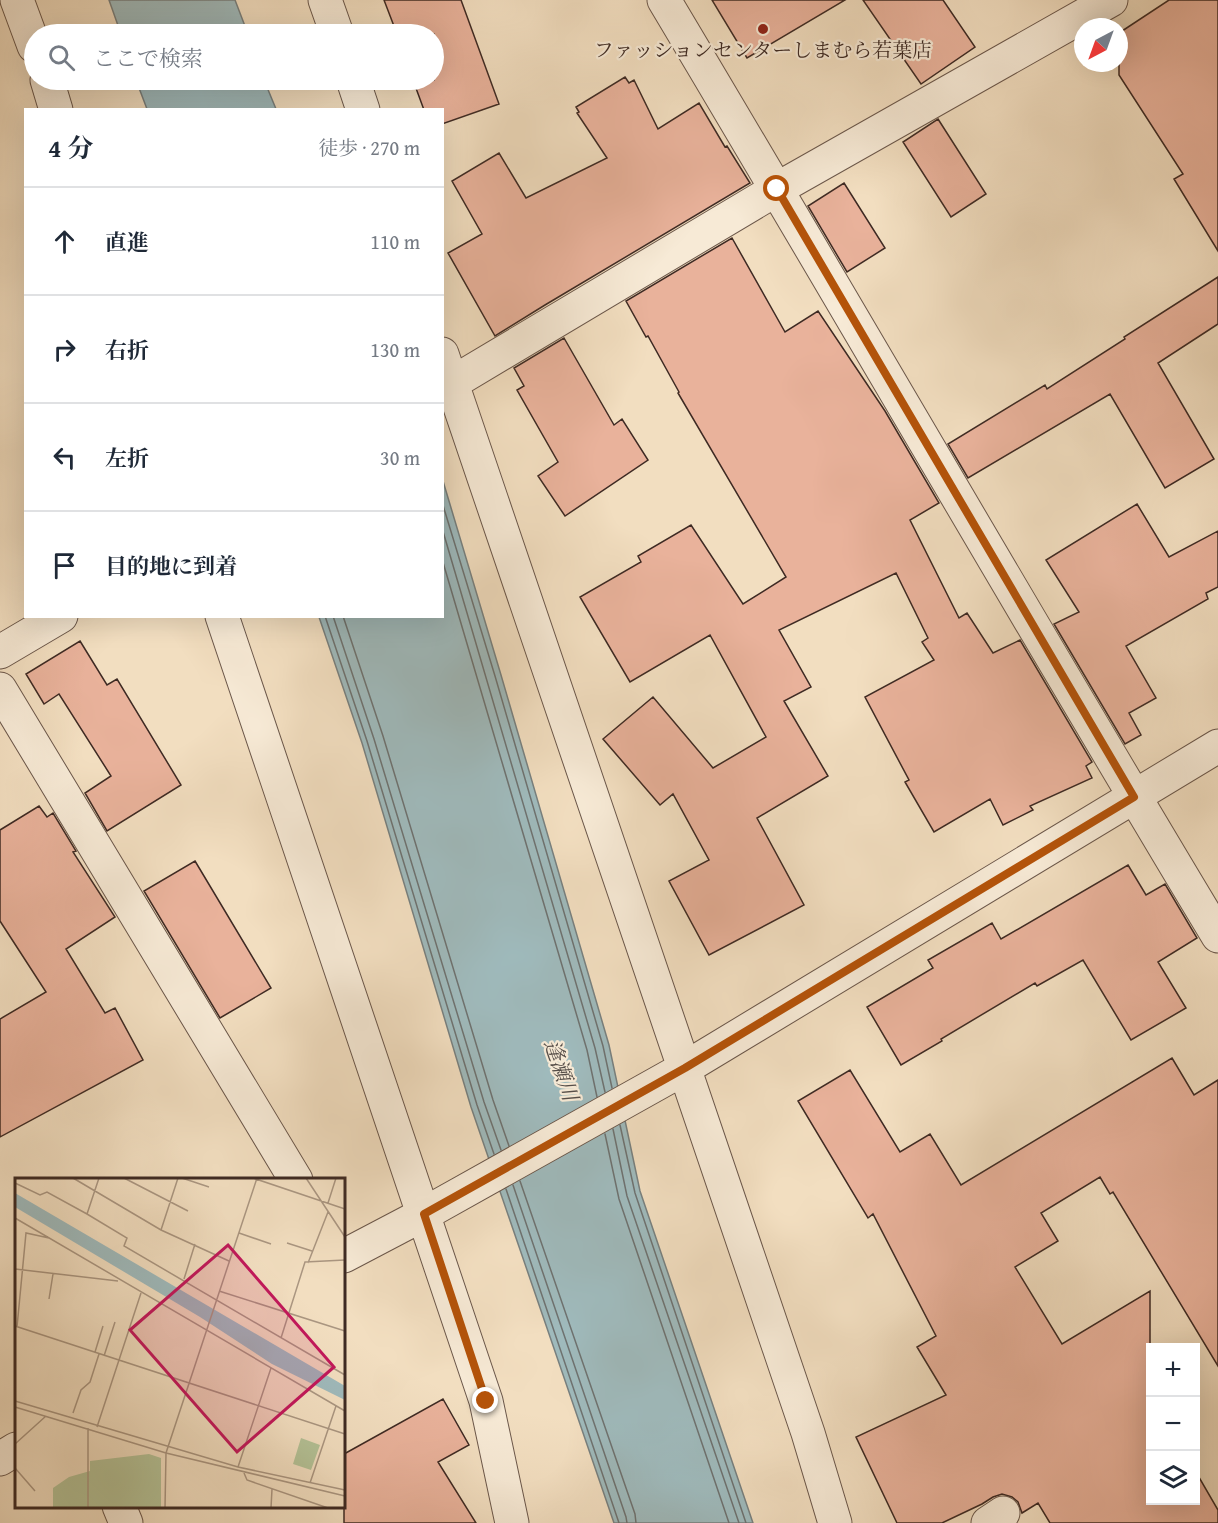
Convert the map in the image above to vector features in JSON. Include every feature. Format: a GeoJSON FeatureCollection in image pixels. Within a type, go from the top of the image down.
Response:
{"type":"FeatureCollection","features":[{"type":"Feature","properties":{"kind":"street"},"geometry":{"type":"LineString","coordinates":[[17,0],[26,24]]}},
{"type":"Feature","properties":{"kind":"street"},"geometry":{"type":"LineString","coordinates":[[325,0],[333,24]]}},
{"type":"Feature","properties":{"kind":"street"},"geometry":{"type":"LineString","coordinates":[[664,0],[1218,936]]}},
{"type":"Feature","properties":{"kind":"street"},"geometry":{"type":"LineString","coordinates":[[835,1523],[808,1433],[447,369],[777,189],[1111,0]]}},
{"type":"Feature","properties":{"kind":"street"},"geometry":{"type":"LineString","coordinates":[[50,90],[55,108]]}},
{"type":"Feature","properties":{"kind":"street"},"geometry":{"type":"LineString","coordinates":[[356,90],[362,108]]}},
{"type":"Feature","properties":{"kind":"street"},"geometry":{"type":"LineString","coordinates":[[0,652],[59,618]]}},
{"type":"Feature","properties":{"kind":"street"},"geometry":{"type":"LineString","coordinates":[[223,618],[486,1401],[513,1523]]}},
{"type":"Feature","properties":{"kind":"street"},"geometry":{"type":"LineString","coordinates":[[0,689],[295,1178]]}},
{"type":"Feature","properties":{"kind":"street"},"geometry":{"type":"LineString","coordinates":[[345,1256],[685,1068],[1218,746]]}},
{"type":"Feature","properties":{"kind":"street"},"geometry":{"type":"LineString","coordinates":[[0,1459],[15,1450]]}},
{"type":"Feature","properties":{"kind":"street"},"geometry":{"type":"LineString","coordinates":[[120,1508],[126,1523]]}},
{"type":"Feature","properties":{"kind":"water"},"geometry":{"type":"Polygon","coordinates":[[[109,0],[235,0],[244,24],[117,24],[109,0]]]}},
{"type":"Feature","properties":{"kind":"water"},"geometry":{"type":"Polygon","coordinates":[[[140,90],[268,90],[276,108],[147,108],[140,90]]]}},
{"type":"Feature","properties":{"kind":"water","name":"逢瀬川"},"geometry":{"type":"Polygon","coordinates":[[[444,484],[609,1045],[640,1191],[753,1523],[614,1523],[471,1107],[362,743],[319,618],[444,618],[444,484]]]}},
{"type":"Feature","properties":{"kind":"building"},"geometry":{"type":"Polygon","coordinates":[[[384,0],[461,0],[499,104],[444,123],[444,108],[423,108],[417,90],[444,90],[444,24],[393,24],[384,0]]]}},
{"type":"Feature","properties":{"kind":"building","name":"ファッションセンターしまむら若葉店"},"geometry":{"type":"Polygon","coordinates":[[[712,0],[845,0],[747,58],[712,0]]]}},
{"type":"Feature","properties":{"kind":"building"},"geometry":{"type":"Polygon","coordinates":[[[863,0],[943,0],[975,47],[921,84],[863,0]]]}},
{"type":"Feature","properties":{"kind":"building"},"geometry":{"type":"Polygon","coordinates":[[[1169,0],[1218,0],[1218,251],[1174,179],[1183,174],[1119,75],[1119,72],[1128,72],[1128,27],[1169,0]]]}},
{"type":"Feature","properties":{"kind":"building"},"geometry":{"type":"Polygon","coordinates":[[[625,77],[629,83],[634,80],[658,129],[699,103],[750,183],[495,336],[448,253],[482,234],[452,181],[499,153],[526,198],[607,158],[577,113],[579,112],[576,107],[625,77]]]}},
{"type":"Feature","properties":{"kind":"building"},"geometry":{"type":"Polygon","coordinates":[[[938,119],[986,194],[951,217],[903,142],[938,119]]]}},
{"type":"Feature","properties":{"kind":"building"},"geometry":{"type":"Polygon","coordinates":[[[844,183],[885,248],[847,272],[808,206],[844,183]]]}},
{"type":"Feature","properties":{"kind":"building"},"geometry":{"type":"Polygon","coordinates":[[[732,238],[785,332],[818,311],[885,411],[939,503],[910,520],[959,618],[967,613],[993,653],[1020,640],[1092,762],[1086,766],[1092,778],[1030,806],[1033,810],[1003,825],[990,799],[934,832],[905,782],[909,780],[865,697],[934,660],[922,642],[928,638],[896,573],[779,630],[811,687],[784,701],[828,776],[757,818],[804,905],[709,955],[669,881],[709,860],[673,794],[660,805],[603,739],[653,697],[713,768],[766,737],[710,635],[630,682],[580,597],[641,562],[638,556],[691,525],[743,604],[786,577],[626,301],[732,238]]]}},
{"type":"Feature","properties":{"kind":"building"},"geometry":{"type":"Polygon","coordinates":[[[1218,277],[1218,324],[1158,363],[1214,459],[1165,488],[1110,394],[968,478],[948,444],[1045,385],[1047,389],[1218,277]]]}},
{"type":"Feature","properties":{"kind":"building"},"geometry":{"type":"Polygon","coordinates":[[[564,338],[614,425],[622,419],[648,460],[565,516],[538,476],[558,462],[517,390],[524,386],[514,368],[564,338]]]}},
{"type":"Feature","properties":{"kind":"building"},"geometry":{"type":"Polygon","coordinates":[[[1137,504],[1169,557],[1218,531],[1218,587],[1206,593],[1208,599],[1126,646],[1156,698],[1129,713],[1141,735],[1125,744],[1054,624],[1079,612],[1046,560],[1137,504]]]}},
{"type":"Feature","properties":{"kind":"building"},"geometry":{"type":"Polygon","coordinates":[[[80,641],[107,685],[117,679],[181,785],[107,831],[85,793],[111,776],[59,694],[44,704],[26,674],[80,641]]]}},
{"type":"Feature","properties":{"kind":"building"},"geometry":{"type":"Polygon","coordinates":[[[39,806],[47,817],[53,813],[76,851],[73,852],[115,917],[66,949],[105,1013],[115,1008],[143,1060],[0,1137],[0,1019],[46,992],[0,921],[0,830],[39,806]]]}},
{"type":"Feature","properties":{"kind":"building"},"geometry":{"type":"Polygon","coordinates":[[[195,861],[271,988],[220,1018],[144,891],[195,861]]]}},
{"type":"Feature","properties":{"kind":"building"},"geometry":{"type":"Polygon","coordinates":[[[1128,865],[1146,895],[1165,884],[1197,938],[1158,962],[1186,1008],[1131,1040],[1083,960],[1037,986],[1035,983],[901,1065],[867,1007],[933,968],[928,960],[992,923],[1001,939],[1128,865]]]}},
{"type":"Feature","properties":{"kind":"building"},"geometry":{"type":"Polygon","coordinates":[[[1172,1058],[1194,1095],[1218,1080],[1218,1366],[1113,1192],[1110,1194],[1100,1177],[1041,1213],[1058,1241],[1015,1267],[1062,1344],[1150,1291],[1150,1343],[1146,1343],[1146,1505],[1200,1505],[1200,1479],[1218,1510],[1218,1523],[1050,1523],[1038,1503],[1022,1513],[1018,1502],[1002,1494],[942,1523],[897,1523],[856,1437],[946,1395],[917,1347],[936,1336],[873,1214],[868,1218],[798,1101],[850,1070],[900,1152],[930,1134],[961,1185],[1172,1058]]]}},
{"type":"Feature","properties":{"kind":"building"},"geometry":{"type":"Polygon","coordinates":[[[443,1399],[469,1445],[438,1462],[476,1523],[344,1523],[345,1453],[443,1399]]]}},
{"type":"Feature","properties":{"kind":"place","name":"ファッションセンターしまむら若葉店"},"geometry":{"type":"Point","coordinates":[763,29]}},
{"type":"Feature","properties":{"kind":"route"},"geometry":{"type":"LineString","coordinates":[[486,1401],[424,1214],[685,1068],[1134,797],[777,189]]}}]}
